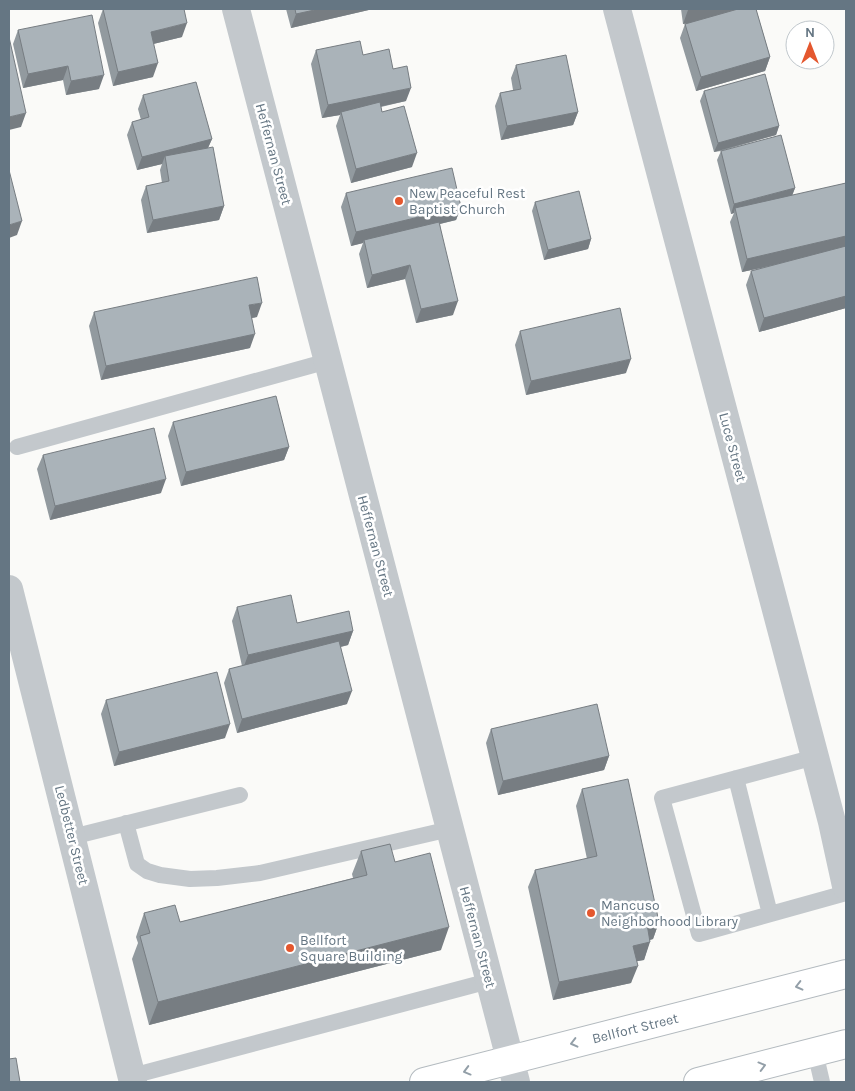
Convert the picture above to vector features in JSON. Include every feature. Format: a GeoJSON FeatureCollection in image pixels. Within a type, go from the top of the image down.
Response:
{"type":"FeatureCollection","features":[{"type":"Feature","properties":{"kind":"main road","name":"Bellfort Street"},"geometry":{"type":"LineString","coordinates":[[424,1082],[513,1071],[846,974]]}},
{"type":"Feature","properties":{"kind":"main road"},"geometry":{"type":"LineString","coordinates":[[698,1082],[726,1079],[846,1044]]}},
{"type":"Feature","properties":{"kind":"street","name":"Heffernan Street"},"geometry":{"type":"LineString","coordinates":[[236,9],[513,1071]]}},
{"type":"Feature","properties":{"kind":"street","name":"Luce Street"},"geometry":{"type":"LineString","coordinates":[[617,9],[815,757],[839,820],[846,886]]}},
{"type":"Feature","properties":{"kind":"street","name":"Ledbetter Street"},"geometry":{"type":"LineString","coordinates":[[9,589],[133,1079]]}},
{"type":"Feature","properties":{"kind":"lane"},"geometry":{"type":"LineString","coordinates":[[17,447],[328,361]]}},
{"type":"Feature","properties":{"kind":"lane"},"geometry":{"type":"LineString","coordinates":[[815,757],[662,798],[699,934],[846,893]]}},
{"type":"Feature","properties":{"kind":"lane"},"geometry":{"type":"LineString","coordinates":[[736,778],[770,914]]}},
{"type":"Feature","properties":{"kind":"lane"},"geometry":{"type":"LineString","coordinates":[[72,837],[240,795]]}},
{"type":"Feature","properties":{"kind":"lane"},"geometry":{"type":"LineString","coordinates":[[126,824],[137,864],[147,871],[160,875],[190,879],[260,873],[450,829]]}},
{"type":"Feature","properties":{"kind":"lane"},"geometry":{"type":"LineString","coordinates":[[133,1079],[490,981]]}},
{"type":"Feature","properties":{"kind":"lane"},"geometry":{"type":"LineString","coordinates":[[815,1052],[822,1082]]}},
{"type":"Feature","properties":{"kind":"building"},"geometry":{"type":"Polygon","coordinates":[[[103,9],[184,9],[187,23],[151,32],[158,63],[118,72],[103,9]]]}},
{"type":"Feature","properties":{"kind":"building"},"geometry":{"type":"Polygon","coordinates":[[[295,9],[319,9],[296,14],[295,9]]]}},
{"type":"Feature","properties":{"kind":"building"},"geometry":{"type":"Polygon","coordinates":[[[738,9],[756,9],[770,57],[701,77],[685,24],[738,9]]]}},
{"type":"Feature","properties":{"kind":"building"},"geometry":{"type":"Polygon","coordinates":[[[92,15],[104,75],[71,81],[68,66],[28,74],[18,30],[92,15]]]}},
{"type":"Feature","properties":{"kind":"building"},"geometry":{"type":"Polygon","coordinates":[[[9,37],[26,113],[9,117],[9,37]]]}},
{"type":"Feature","properties":{"kind":"building"},"geometry":{"type":"Polygon","coordinates":[[[360,41],[363,55],[389,49],[393,69],[407,66],[411,88],[328,105],[316,50],[360,41]]]}},
{"type":"Feature","properties":{"kind":"building"},"geometry":{"type":"Polygon","coordinates":[[[566,55],[578,112],[507,126],[500,93],[521,89],[516,65],[566,55]]]}},
{"type":"Feature","properties":{"kind":"building"},"geometry":{"type":"Polygon","coordinates":[[[765,74],[779,126],[718,143],[704,91],[765,74]]]}},
{"type":"Feature","properties":{"kind":"building"},"geometry":{"type":"Polygon","coordinates":[[[196,82],[212,139],[142,157],[132,122],[149,117],[143,95],[196,82]]]}},
{"type":"Feature","properties":{"kind":"building"},"geometry":{"type":"Polygon","coordinates":[[[380,102],[382,112],[404,106],[417,153],[356,169],[341,112],[380,102]]]}},
{"type":"Feature","properties":{"kind":"building"},"geometry":{"type":"Polygon","coordinates":[[[781,135],[795,188],[734,204],[721,151],[781,135]]]}},
{"type":"Feature","properties":{"kind":"building"},"geometry":{"type":"Polygon","coordinates":[[[213,147],[224,206],[153,220],[146,186],[169,181],[165,156],[213,147]]]}},
{"type":"Feature","properties":{"kind":"building"},"geometry":{"type":"Polygon","coordinates":[[[452,168],[461,207],[356,232],[346,193],[452,168]]]}},
{"type":"Feature","properties":{"kind":"building"},"geometry":{"type":"Polygon","coordinates":[[[9,170],[22,221],[9,225],[9,170]]]}},
{"type":"Feature","properties":{"kind":"building"},"geometry":{"type":"Polygon","coordinates":[[[846,183],[846,236],[747,259],[735,208],[846,183]]]}},
{"type":"Feature","properties":{"kind":"building"},"geometry":{"type":"Polygon","coordinates":[[[579,191],[591,239],[548,250],[535,202],[579,191]]]}},
{"type":"Feature","properties":{"kind":"building"},"geometry":{"type":"Polygon","coordinates":[[[439,222],[458,301],[421,309],[410,265],[372,275],[364,240],[439,222]]]}},
{"type":"Feature","properties":{"kind":"building"},"geometry":{"type":"Polygon","coordinates":[[[846,246],[846,296],[764,318],[751,271],[846,246]]]}},
{"type":"Feature","properties":{"kind":"building"},"geometry":{"type":"Polygon","coordinates":[[[257,277],[262,303],[249,305],[255,334],[106,366],[94,312],[257,277]]]}},
{"type":"Feature","properties":{"kind":"building"},"geometry":{"type":"Polygon","coordinates":[[[620,308],[631,359],[531,381],[520,331],[620,308]]]}},
{"type":"Feature","properties":{"kind":"building"},"geometry":{"type":"Polygon","coordinates":[[[276,396],[289,447],[186,472],[173,422],[276,396]]]}},
{"type":"Feature","properties":{"kind":"building"},"geometry":{"type":"Polygon","coordinates":[[[154,428],[166,479],[55,506],[43,455],[154,428]]]}},
{"type":"Feature","properties":{"kind":"building"},"geometry":{"type":"Polygon","coordinates":[[[291,595],[297,623],[349,611],[353,631],[248,655],[237,607],[291,595]]]}},
{"type":"Feature","properties":{"kind":"building"},"geometry":{"type":"Polygon","coordinates":[[[339,641],[352,691],[242,719],[229,669],[339,641]]]}},
{"type":"Feature","properties":{"kind":"building"},"geometry":{"type":"Polygon","coordinates":[[[217,672],[230,724],[119,752],[106,700],[217,672]]]}},
{"type":"Feature","properties":{"kind":"building"},"geometry":{"type":"Polygon","coordinates":[[[597,704],[609,756],[503,781],[491,729],[597,704]]]}},
{"type":"Feature","properties":{"kind":"building","name":"Mancuso Neighborhood Library"},"geometry":{"type":"Polygon","coordinates":[[[628,779],[659,922],[647,924],[650,942],[633,946],[638,966],[559,982],[535,870],[597,856],[582,789],[628,779]]]}},
{"type":"Feature","properties":{"kind":"building","name":"Bellfort Square Building"},"geometry":{"type":"Polygon","coordinates":[[[390,844],[395,862],[430,853],[449,927],[158,1002],[140,936],[150,933],[144,913],[175,905],[180,922],[367,875],[361,851],[390,844]]]}},
{"type":"Feature","properties":{"kind":"building"},"geometry":{"type":"Polygon","coordinates":[[[16,1058],[20,1082],[9,1082],[9,1059],[16,1058]]]}},
{"type":"Feature","properties":{"kind":"place","name":"New Peaceful Rest Baptist Church"},"geometry":{"type":"Point","coordinates":[399,201]}},
{"type":"Feature","properties":{"kind":"place","name":"Mancuso Neighborhood Library"},"geometry":{"type":"Point","coordinates":[591,913]}},
{"type":"Feature","properties":{"kind":"place","name":"Bellfort Square Building"},"geometry":{"type":"Point","coordinates":[290,948]}}]}
